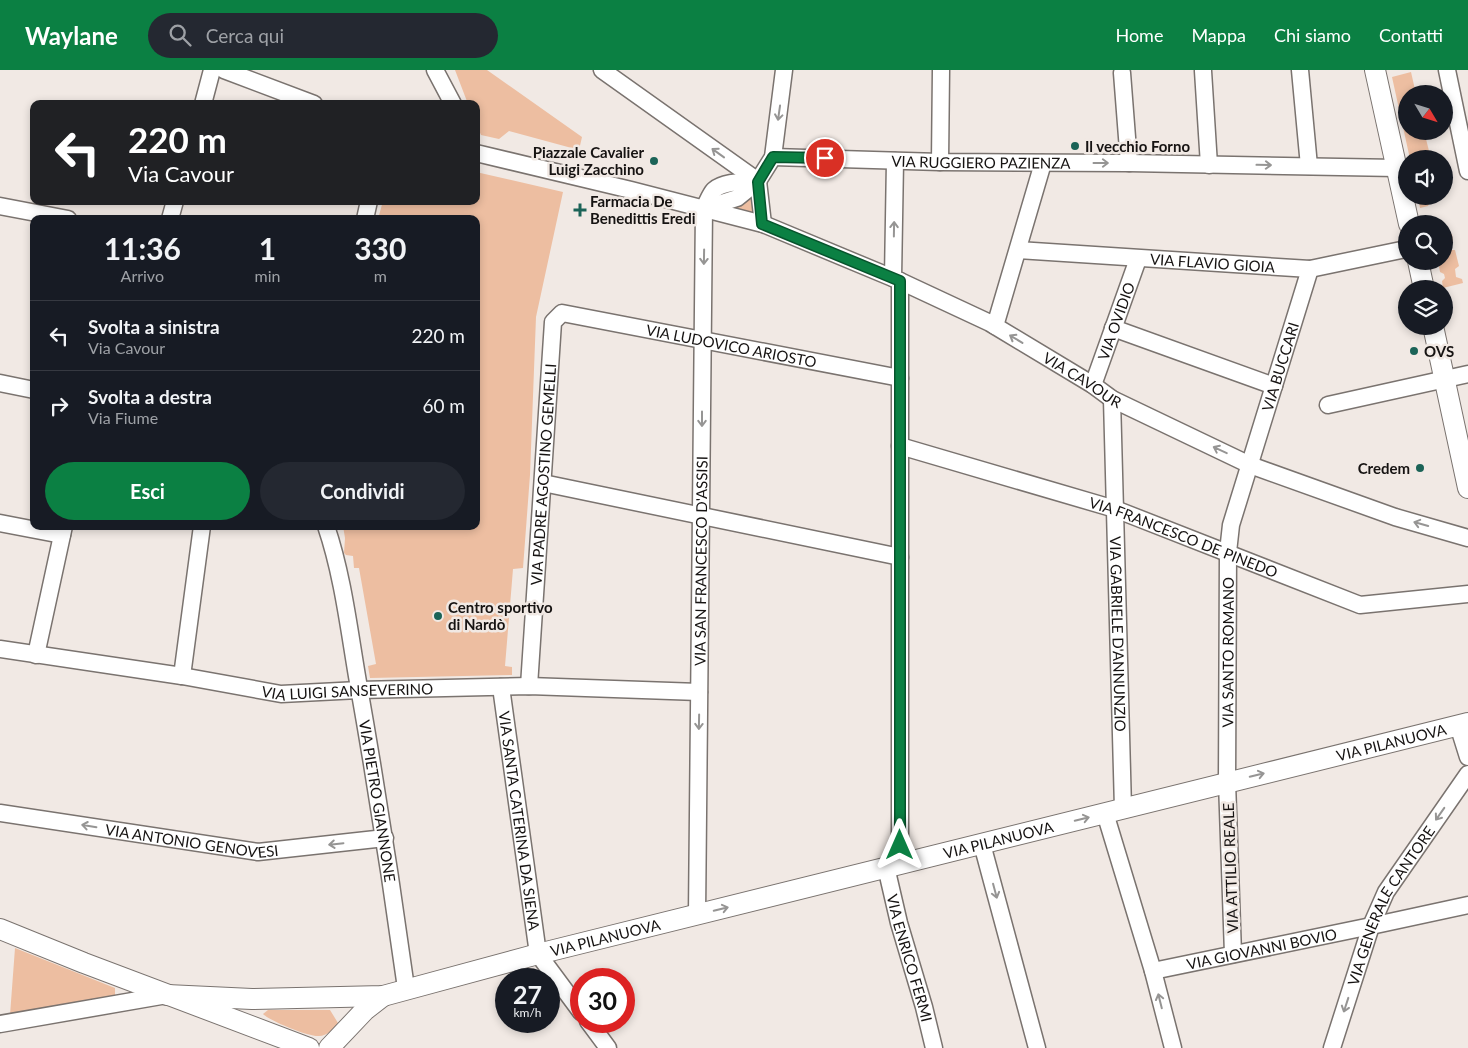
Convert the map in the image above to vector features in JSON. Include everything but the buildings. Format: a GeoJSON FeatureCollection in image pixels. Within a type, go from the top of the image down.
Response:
{"type":"FeatureCollection","features":[{"type":"Feature","properties":{"kind":"street"},"geometry":{"type":"LineString","coordinates":[[204,100],[212,70]]}},
{"type":"Feature","properties":{"kind":"street"},"geometry":{"type":"LineString","coordinates":[[224,70],[303,100]]}},
{"type":"Feature","properties":{"kind":"street"},"geometry":{"type":"LineString","coordinates":[[435,70],[451,100]]}},
{"type":"Feature","properties":{"kind":"street"},"geometry":{"type":"LineString","coordinates":[[602,70],[758,182]]}},
{"type":"Feature","properties":{"kind":"street"},"geometry":{"type":"LineString","coordinates":[[762,224],[758,182],[773,157],[784,70]]}},
{"type":"Feature","properties":{"kind":"street"},"geometry":{"type":"LineString","coordinates":[[940,162],[941,70]]}},
{"type":"Feature","properties":{"kind":"street"},"geometry":{"type":"LineString","coordinates":[[1300,70],[1309,166]]}},
{"type":"Feature","properties":{"kind":"street"},"geometry":{"type":"LineString","coordinates":[[1376,70],[1407,215]]}},
{"type":"Feature","properties":{"kind":"street"},"geometry":{"type":"LineString","coordinates":[[1447,70],[1461,107],[1468,171]]}},
{"type":"Feature","properties":{"kind":"street"},"geometry":{"type":"LineString","coordinates":[[1203,71],[1209,165]]}},
{"type":"Feature","properties":{"kind":"street"},"geometry":{"type":"LineString","coordinates":[[1122,73],[1129,163]]}},
{"type":"Feature","properties":{"kind":"street","name":"VIA CAVOUR"},"geometry":{"type":"LineString","coordinates":[[480,154],[704,208],[762,224],[896,279],[995,326],[1093,385],[1112,399],[1250,465],[1395,517],[1468,538]]}},
{"type":"Feature","properties":{"kind":"street","name":"VIA RUGGIERO PAZIENZA"},"geometry":{"type":"LineString","coordinates":[[773,157],[940,162],[1397,168]]}},
{"type":"Feature","properties":{"kind":"street","name":"VIA ENRICO FERMI"},"geometry":{"type":"LineString","coordinates":[[895,161],[896,279],[900,378],[900,557],[893,866],[899,924],[924,1007],[934,1048]]}},
{"type":"Feature","properties":{"kind":"street"},"geometry":{"type":"LineString","coordinates":[[995,326],[1043,163]]}},
{"type":"Feature","properties":{"kind":"street"},"geometry":{"type":"LineString","coordinates":[[704,208],[714,191],[723,186],[758,182]]}},
{"type":"Feature","properties":{"kind":"street"},"geometry":{"type":"LineString","coordinates":[[0,206],[47,215]]}},
{"type":"Feature","properties":{"kind":"street","name":"VIA SAN FRANCESCO D'ASSISI"},"geometry":{"type":"LineString","coordinates":[[697,915],[704,208]]}},
{"type":"Feature","properties":{"kind":"street","name":"VIA FLAVIO GIOIA"},"geometry":{"type":"LineString","coordinates":[[1018,250],[1310,269],[1398,251]]}},
{"type":"Feature","properties":{"kind":"street","name":"VIA OVIDIO"},"geometry":{"type":"LineString","coordinates":[[1093,385],[1138,259]]}},
{"type":"Feature","properties":{"kind":"street","name":"VIA BUCCARI"},"geometry":{"type":"LineString","coordinates":[[1250,465],[1310,269]]}},
{"type":"Feature","properties":{"kind":"street","name":"VIA LUDOVICO ARIOSTO"},"geometry":{"type":"LineString","coordinates":[[558,317],[703,340],[900,378]]}},
{"type":"Feature","properties":{"kind":"street","name":"VIA PADRE AGOSTINO GEMELLI"},"geometry":{"type":"LineString","coordinates":[[529,686],[543,483],[558,317]]}},
{"type":"Feature","properties":{"kind":"street"},"geometry":{"type":"LineString","coordinates":[[1113,328],[1274,386]]}},
{"type":"Feature","properties":{"kind":"street"},"geometry":{"type":"LineString","coordinates":[[1435,335],[1468,488]]}},
{"type":"Feature","properties":{"kind":"street"},"geometry":{"type":"LineString","coordinates":[[1328,405],[1468,374]]}},
{"type":"Feature","properties":{"kind":"street"},"geometry":{"type":"LineString","coordinates":[[0,383],[30,389]]}},
{"type":"Feature","properties":{"kind":"street","name":"VIA GABRIELE D'ANNUNZIO"},"geometry":{"type":"LineString","coordinates":[[1112,399],[1115,509],[1114,811],[1172,1048]]}},
{"type":"Feature","properties":{"kind":"street","name":"VIA FRANCESCO DE PINEDO"},"geometry":{"type":"LineString","coordinates":[[900,446],[1115,509],[1360,605],[1468,594]]}},
{"type":"Feature","properties":{"kind":"street","name":"VIA SANTO ROMANO"},"geometry":{"type":"LineString","coordinates":[[1227,782],[1228,552],[1231,525],[1250,465]]}},
{"type":"Feature","properties":{"kind":"street"},"geometry":{"type":"LineString","coordinates":[[543,483],[900,557]]}},
{"type":"Feature","properties":{"kind":"street"},"geometry":{"type":"LineString","coordinates":[[0,523],[30,527]]}},
{"type":"Feature","properties":{"kind":"street"},"geometry":{"type":"LineString","coordinates":[[182,676],[201,530]]}},
{"type":"Feature","properties":{"kind":"street","name":"VIA PIETRO GIANNONE"},"geometry":{"type":"LineString","coordinates":[[327,530],[336,555],[385,838],[406,988]]}},
{"type":"Feature","properties":{"kind":"street"},"geometry":{"type":"LineString","coordinates":[[36,655],[63,531]]}},
{"type":"Feature","properties":{"kind":"street","name":"VIA LUIGI SANSEVERINO"},"geometry":{"type":"LineString","coordinates":[[0,650],[182,676],[281,694],[529,686],[699,692]]}},
{"type":"Feature","properties":{"kind":"street","name":"VIA SANTA CATERINA DA SIENA"},"geometry":{"type":"LineString","coordinates":[[501,687],[538,954]]}},
{"type":"Feature","properties":{"kind":"street"},"geometry":{"type":"LineString","coordinates":[[1463,724],[1468,757]]}},
{"type":"Feature","properties":{"kind":"street","name":"VIA PILANUOVA"},"geometry":{"type":"LineString","coordinates":[[383,996],[406,988],[538,954],[1463,724]]}},
{"type":"Feature","properties":{"kind":"street","name":"VIA GENERALE CANTORE"},"geometry":{"type":"LineString","coordinates":[[1332,1048],[1371,926],[1386,892],[1468,774]]}},
{"type":"Feature","properties":{"kind":"street","name":"VIA ATTILIO REALE"},"geometry":{"type":"LineString","coordinates":[[1227,782],[1233,954]]}},
{"type":"Feature","properties":{"kind":"street","name":"VIA ANTONIO GENOVESI"},"geometry":{"type":"LineString","coordinates":[[0,813],[258,852],[385,838]]}},
{"type":"Feature","properties":{"kind":"street"},"geometry":{"type":"LineString","coordinates":[[982,844],[1037,1048]]}},
{"type":"Feature","properties":{"kind":"street","name":"VIA GIOVANNI BOVIO"},"geometry":{"type":"LineString","coordinates":[[1153,970],[1468,905]]}},
{"type":"Feature","properties":{"kind":"street"},"geometry":{"type":"LineString","coordinates":[[0,928],[167,995],[309,1048]]}},
{"type":"Feature","properties":{"kind":"street"},"geometry":{"type":"LineString","coordinates":[[538,954],[570,997]]}},
{"type":"Feature","properties":{"kind":"street"},"geometry":{"type":"LineString","coordinates":[[0,1024],[167,995],[252,999],[383,996]]}},
{"type":"Feature","properties":{"kind":"street"},"geometry":{"type":"LineString","coordinates":[[329,1048],[365,1010],[383,996]]}},
{"type":"Feature","properties":{"kind":"street"},"geometry":{"type":"LineString","coordinates":[[597,1033],[608,1048]]}},
{"type":"Feature","properties":{"kind":"shaded area"},"geometry":{"type":"Polygon","coordinates":[[[455,70],[487,70],[582,137],[579,150],[509,131],[499,139],[481,135],[480,100],[466,100],[455,70]]]}},
{"type":"Feature","properties":{"kind":"shaded area"},"geometry":{"type":"Polygon","coordinates":[[[1411,72],[1414,85],[1398,85],[1398,104],[1392,77],[1411,72]]]}},
{"type":"Feature","properties":{"kind":"shaded area"},"geometry":{"type":"Polygon","coordinates":[[[1406,140],[1426,140],[1429,150],[1408,150],[1406,140]]]}},
{"type":"Feature","properties":{"kind":"shaded area"},"geometry":{"type":"Polygon","coordinates":[[[480,173],[563,192],[536,317],[530,475],[523,568],[513,569],[505,666],[512,667],[512,675],[370,678],[368,666],[376,664],[359,568],[354,568],[353,556],[344,553],[344,530],[480,530],[480,215],[379,215],[382,205],[480,205],[480,173]]]}},
{"type":"Feature","properties":{"kind":"shaded area"},"geometry":{"type":"Polygon","coordinates":[[[751,198],[758,217],[728,208],[751,198]]]}},
{"type":"Feature","properties":{"kind":"shaded area"},"geometry":{"type":"Polygon","coordinates":[[[1420,205],[1429,205],[1428,206],[1420,208],[1420,205]]]}},
{"type":"Feature","properties":{"kind":"shaded area"},"geometry":{"type":"Polygon","coordinates":[[[1453,250],[1455,250],[1459,266],[1455,269],[1456,277],[1462,279],[1463,283],[1453,286],[1453,280],[1443,280],[1445,278],[1444,274],[1440,270],[1453,270],[1453,250]]]}},
{"type":"Feature","properties":{"kind":"shaded area"},"geometry":{"type":"Polygon","coordinates":[[[15,948],[115,988],[115,997],[10,1015],[15,948]]]}},
{"type":"Feature","properties":{"kind":"shaded area"},"geometry":{"type":"Polygon","coordinates":[[[268,1010],[330,1010],[338,1023],[332,1030],[322,1036],[314,1036],[273,1021],[263,1014],[268,1010]]]}},
{"type":"Feature","properties":{"kind":"place","name":"Il vecchio Forno"},"geometry":{"type":"Point","coordinates":[1075,146]}},
{"type":"Feature","properties":{"kind":"place","name":"Piazzale Cavalier Luigi Zacchino"},"geometry":{"type":"Point","coordinates":[654,161]}},
{"type":"Feature","properties":{"kind":"place","name":"Farmacia De Benedittis Eredi"},"geometry":{"type":"Point","coordinates":[580,210]}},
{"type":"Feature","properties":{"kind":"place","name":"OVS"},"geometry":{"type":"Point","coordinates":[1414,351]}},
{"type":"Feature","properties":{"kind":"place","name":"Credem"},"geometry":{"type":"Point","coordinates":[1420,468]}},
{"type":"Feature","properties":{"kind":"place","name":"Centro sportivo di Nardò"},"geometry":{"type":"Point","coordinates":[438,616]}},
{"type":"Feature","properties":{"kind":"route"},"geometry":{"type":"LineString","coordinates":[[825,158],[773,157],[758,182],[762,224],[900,281],[900,845]]}}]}
